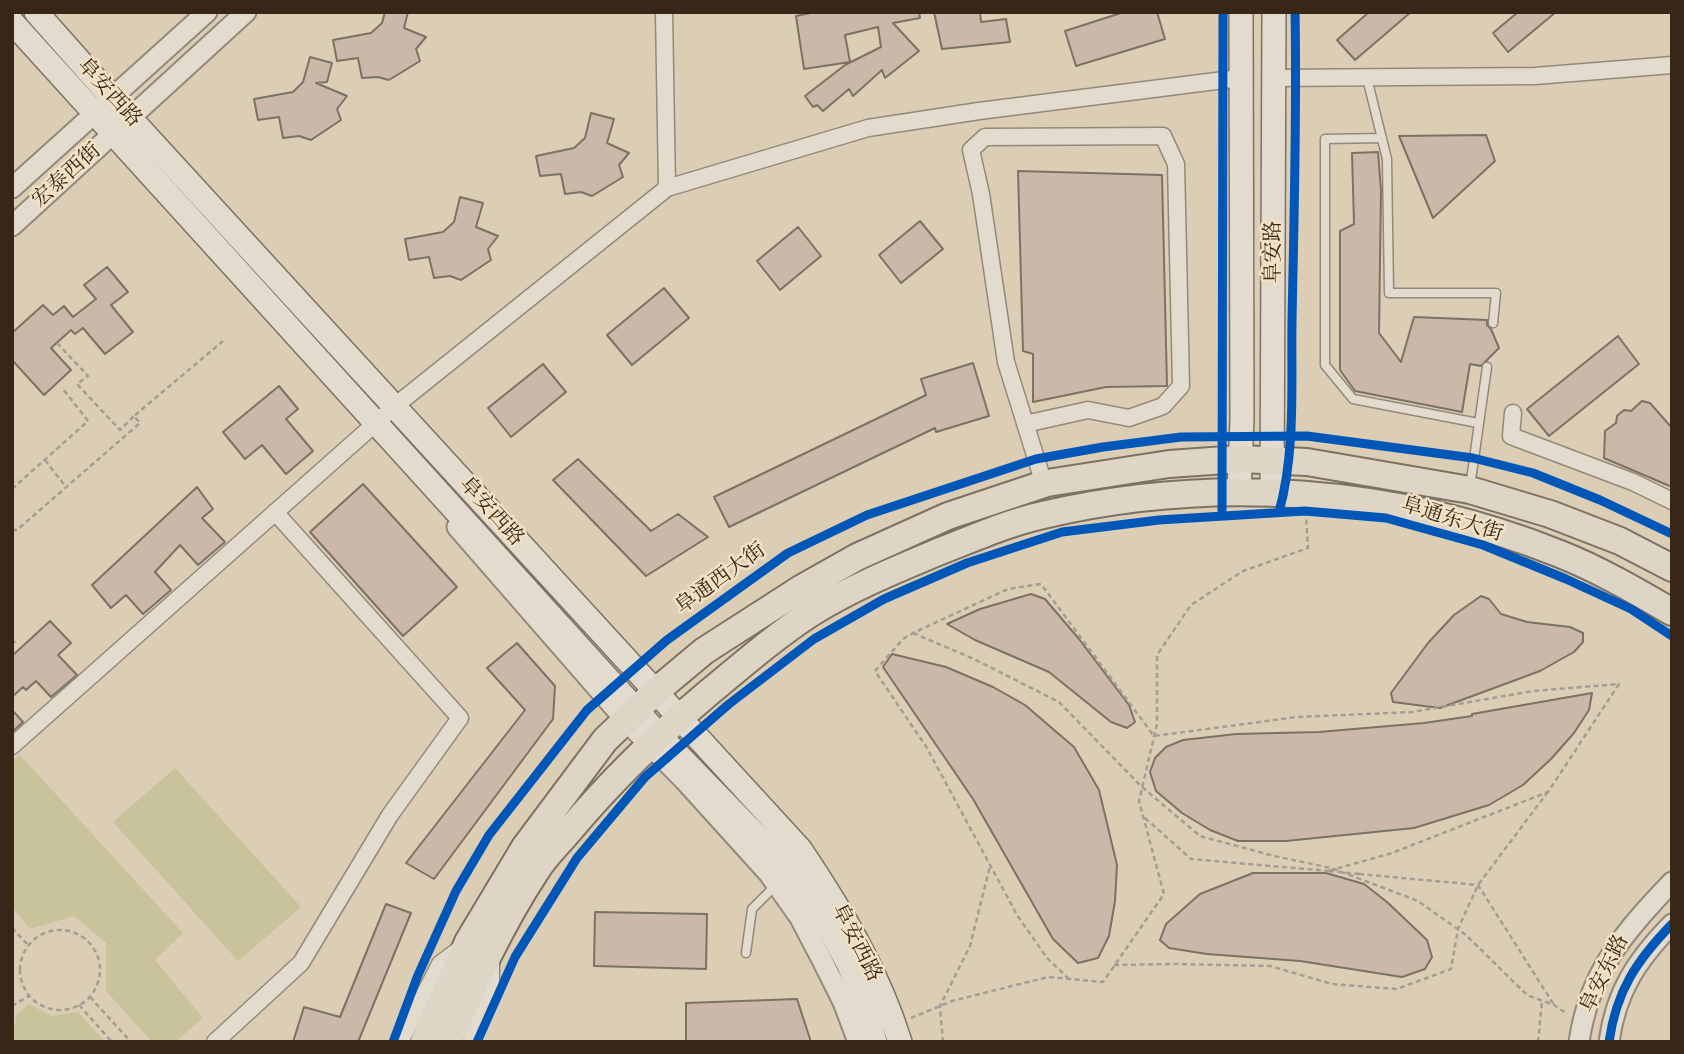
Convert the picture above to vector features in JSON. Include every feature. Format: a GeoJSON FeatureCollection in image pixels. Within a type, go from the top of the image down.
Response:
{"type":"FeatureCollection","features":[{"type":"Feature","properties":{"kind":"main road","name":"阜安西路"},"geometry":{"type":"LineString","coordinates":[[36,12],[103,104],[373,426],[781,860],[820,913],[849,965],[875,1042]]}},
{"type":"Feature","properties":{"kind":"main road","name":"阜安路"},"geometry":{"type":"LineString","coordinates":[[1239,492],[1242,390],[1241,12]]}},
{"type":"Feature","properties":{"kind":"main road","name":"阜安路"},"geometry":{"type":"LineString","coordinates":[[1272,493],[1274,12]]}},
{"type":"Feature","properties":{"kind":"main road","name":"阜安西路"},"geometry":{"type":"LineString","coordinates":[[12,22],[103,104]]}},
{"type":"Feature","properties":{"kind":"main road","name":"阜安西路"},"geometry":{"type":"LineString","coordinates":[[122,126],[395,406],[639,708]]}},
{"type":"Feature","properties":{"kind":"main road"},"geometry":{"type":"LineString","coordinates":[[1242,390],[1255,402],[1273,395]]}},
{"type":"Feature","properties":{"kind":"main road"},"geometry":{"type":"LineString","coordinates":[[424,1042],[479,944],[525,846],[605,740],[704,651],[802,588],[857,557],[948,516],[1044,484],[1169,464],[1240,459]]}},
{"type":"Feature","properties":{"kind":"main road","name":"阜通东大街"},"geometry":{"type":"LineString","coordinates":[[1240,459],[1317,463],[1470,489],[1550,514],[1620,541],[1672,568]]}},
{"type":"Feature","properties":{"kind":"main road"},"geometry":{"type":"LineString","coordinates":[[448,1042],[479,944],[538,867],[586,811],[662,732],[752,657],[811,613],[904,566],[1041,515],[1191,493],[1239,492]]}},
{"type":"Feature","properties":{"kind":"main road","name":"阜通东大街"},"geometry":{"type":"LineString","coordinates":[[1239,492],[1306,493],[1382,504],[1455,519],[1564,555],[1672,612]]}},
{"type":"Feature","properties":{"kind":"main road","name":"阜安西路"},"geometry":{"type":"LineString","coordinates":[[662,732],[800,849],[839,905],[868,958],[897,1033]]}},
{"type":"Feature","properties":{"kind":"street","name":"宏泰西街"},"geometry":{"type":"LineString","coordinates":[[12,188],[207,12]]}},
{"type":"Feature","properties":{"kind":"street","name":"宏泰西街"},"geometry":{"type":"LineString","coordinates":[[12,226],[246,12]]}},
{"type":"Feature","properties":{"kind":"street"},"geometry":{"type":"LineString","coordinates":[[664,12],[667,188]]}},
{"type":"Feature","properties":{"kind":"street"},"geometry":{"type":"LineString","coordinates":[[1275,78],[1535,76],[1672,65]]}},
{"type":"Feature","properties":{"kind":"street"},"geometry":{"type":"LineString","coordinates":[[12,746],[395,406],[667,188],[868,128],[1240,78]]}},
{"type":"Feature","properties":{"kind":"street"},"geometry":{"type":"LineString","coordinates":[[1025,424],[1088,410],[1129,418],[1163,406],[1181,386],[1176,164],[1163,136],[985,137],[971,150],[981,194],[1006,362],[1025,424],[1044,484]]}},
{"type":"Feature","properties":{"kind":"street"},"geometry":{"type":"LineString","coordinates":[[1513,413],[1511,436],[1633,482],[1672,501]]}},
{"type":"Feature","properties":{"kind":"street"},"geometry":{"type":"LineString","coordinates":[[221,1041],[301,963],[390,816],[460,718],[275,512]]}},
{"type":"Feature","properties":{"kind":"street"},"geometry":{"type":"LineString","coordinates":[[639,708],[662,732],[701,799],[776,885],[800,918],[843,1002],[858,1042]]}},
{"type":"Feature","properties":{"kind":"street","name":"阜安东路"},"geometry":{"type":"LineString","coordinates":[[1579,1042],[1583,1017],[1610,956],[1629,927],[1672,882]]}},
{"type":"Feature","properties":{"kind":"street","name":"阜安东路"},"geometry":{"type":"LineString","coordinates":[[1609,1042],[1618,1003],[1633,969],[1651,945],[1672,924]]}},
{"type":"Feature","properties":{"kind":"street"},"geometry":{"type":"LineString","coordinates":[[400,1042],[440,964],[479,944],[491,981],[471,1042]]}},
{"type":"Feature","properties":{"kind":"lane"},"geometry":{"type":"LineString","coordinates":[[1367,78],[1387,159],[1389,293],[1496,293],[1493,324]]}},
{"type":"Feature","properties":{"kind":"lane"},"geometry":{"type":"LineString","coordinates":[[1382,138],[1325,139],[1325,366],[1353,399],[1478,423]]}},
{"type":"Feature","properties":{"kind":"lane"},"geometry":{"type":"LineString","coordinates":[[1470,489],[1487,367]]}},
{"type":"Feature","properties":{"kind":"lane"},"geometry":{"type":"LineString","coordinates":[[746,953],[752,909],[776,885]]}},
{"type":"Feature","properties":{"kind":"path"},"geometry":{"type":"LineString","coordinates":[[57,343],[88,376],[77,384],[120,430],[223,341]]}},
{"type":"Feature","properties":{"kind":"path"},"geometry":{"type":"LineString","coordinates":[[12,489],[88,421],[63,389]]}},
{"type":"Feature","properties":{"kind":"path"},"geometry":{"type":"LineString","coordinates":[[12,530],[17,530],[140,423],[134,416]]}},
{"type":"Feature","properties":{"kind":"path"},"geometry":{"type":"LineString","coordinates":[[45,460],[66,487]]}},
{"type":"Feature","properties":{"kind":"path"},"geometry":{"type":"LineString","coordinates":[[1292,511],[1319,512]]}},
{"type":"Feature","properties":{"kind":"path"},"geometry":{"type":"LineString","coordinates":[[897,1033],[952,1000],[1048,977],[1103,982],[1164,894],[1139,801],[1157,724],[1157,655],[1191,605],[1243,570],[1308,548],[1305,511]]}},
{"type":"Feature","properties":{"kind":"path"},"geometry":{"type":"LineString","coordinates":[[1069,979],[1047,958],[1017,915],[926,748],[875,671],[903,639],[914,633],[1009,589],[1041,584],[1154,736]]}},
{"type":"Feature","properties":{"kind":"path"},"geometry":{"type":"LineString","coordinates":[[914,633],[974,659],[1059,702],[1142,787],[1200,836],[1335,869],[1418,901],[1458,929],[1527,995],[1554,1005],[1566,1013]]}},
{"type":"Feature","properties":{"kind":"path"},"geometry":{"type":"LineString","coordinates":[[1115,965],[1270,967],[1332,984],[1397,989],[1451,969],[1458,929],[1478,885],[1548,792],[1619,684],[1533,691],[1412,712],[1297,717],[1154,736]]}},
{"type":"Feature","properties":{"kind":"path"},"geometry":{"type":"LineString","coordinates":[[1328,871],[1392,853],[1548,792]]}},
{"type":"Feature","properties":{"kind":"path"},"geometry":{"type":"LineString","coordinates":[[1143,817],[1191,859],[1478,885]]}},
{"type":"Feature","properties":{"kind":"path"},"geometry":{"type":"LineString","coordinates":[[943,1042],[940,1006],[970,946],[990,864]]}},
{"type":"Feature","properties":{"kind":"path"},"geometry":{"type":"LineString","coordinates":[[1478,885],[1554,1005]]}},
{"type":"Feature","properties":{"kind":"path"},"geometry":{"type":"LineString","coordinates":[[12,928],[28,945]]}},
{"type":"Feature","properties":{"kind":"path"},"geometry":{"type":"LineString","coordinates":[[62,929],[86,938],[99,960],[100,972],[90,997],[66,1010],[52,1010],[39,1005],[29,996],[19,971],[21,957],[28,945],[49,930],[62,929]]}},
{"type":"Feature","properties":{"kind":"path"},"geometry":{"type":"LineString","coordinates":[[12,1006],[29,996]]}},
{"type":"Feature","properties":{"kind":"path"},"geometry":{"type":"LineString","coordinates":[[90,997],[131,1042]]}},
{"type":"Feature","properties":{"kind":"path"},"geometry":{"type":"LineString","coordinates":[[1538,1042],[1542,1001]]}},
{"type":"Feature","properties":{"kind":"path"},"geometry":{"type":"LineString","coordinates":[[79,1005],[112,1042]]}},
{"type":"Feature","properties":{"kind":"shaded area"},"geometry":{"type":"Polygon","coordinates":[[[19,754],[183,933],[155,960],[203,1018],[175,1042],[152,1042],[106,991],[106,943],[74,916],[30,929],[12,907],[12,761],[19,754]]]}},
{"type":"Feature","properties":{"kind":"shaded area"},"geometry":{"type":"Polygon","coordinates":[[[175,768],[301,907],[238,961],[113,822],[175,768]]]}},
{"type":"Feature","properties":{"kind":"shaded area"},"geometry":{"type":"Polygon","coordinates":[[[29,1004],[52,1016],[78,1012],[105,1042],[12,1042],[12,1027],[15,1025],[16,1015],[29,1004]]]}},
{"type":"Feature","properties":{"kind":"building"},"geometry":{"type":"Polygon","coordinates":[[[385,12],[408,12],[404,28],[426,37],[416,49],[420,61],[389,80],[378,77],[362,78],[358,58],[337,61],[333,40],[371,33],[382,23],[385,12]]]}},
{"type":"Feature","properties":{"kind":"building"},"geometry":{"type":"Polygon","coordinates":[[[816,12],[919,12],[920,18],[893,23],[919,51],[885,78],[882,70],[853,96],[849,89],[823,111],[817,105],[813,107],[805,96],[845,65],[881,47],[878,27],[845,35],[850,62],[804,69],[796,16],[816,12]]]}},
{"type":"Feature","properties":{"kind":"building"},"geometry":{"type":"Polygon","coordinates":[[[934,12],[980,12],[981,22],[1006,19],[1010,42],[942,49],[934,12]]]}},
{"type":"Feature","properties":{"kind":"building"},"geometry":{"type":"Polygon","coordinates":[[[1124,12],[1157,12],[1165,39],[1076,66],[1065,31],[1124,12]]]}},
{"type":"Feature","properties":{"kind":"building"},"geometry":{"type":"Polygon","coordinates":[[[1369,12],[1411,12],[1355,60],[1337,40],[1369,12]]]}},
{"type":"Feature","properties":{"kind":"building"},"geometry":{"type":"Polygon","coordinates":[[[1518,12],[1556,12],[1508,52],[1493,33],[1518,12]]]}},
{"type":"Feature","properties":{"kind":"building"},"geometry":{"type":"Polygon","coordinates":[[[310,57],[332,63],[327,82],[316,83],[347,96],[337,109],[341,120],[311,140],[299,136],[283,138],[279,117],[258,120],[254,99],[293,92],[303,82],[310,57]]]}},
{"type":"Feature","properties":{"kind":"building"},"geometry":{"type":"Polygon","coordinates":[[[591,113],[614,119],[607,143],[629,153],[619,165],[623,177],[592,196],[581,192],[565,194],[561,174],[540,176],[536,156],[574,148],[585,138],[591,113]]]}},
{"type":"Feature","properties":{"kind":"building"},"geometry":{"type":"Polygon","coordinates":[[[1486,135],[1495,161],[1433,218],[1399,136],[1486,135]]]}},
{"type":"Feature","properties":{"kind":"building"},"geometry":{"type":"Polygon","coordinates":[[[1378,152],[1381,190],[1379,333],[1401,362],[1414,317],[1487,320],[1499,348],[1481,366],[1470,364],[1462,412],[1355,391],[1340,370],[1340,231],[1354,224],[1352,153],[1378,152]]]}},
{"type":"Feature","properties":{"kind":"building"},"geometry":{"type":"Polygon","coordinates":[[[1018,171],[1162,175],[1167,386],[1106,387],[1033,402],[1033,354],[1023,351],[1018,171]]]}},
{"type":"Feature","properties":{"kind":"building"},"geometry":{"type":"Polygon","coordinates":[[[460,197],[483,203],[476,227],[498,236],[488,249],[491,260],[461,280],[450,276],[434,278],[429,257],[409,260],[405,239],[443,232],[454,222],[460,197]]]}},
{"type":"Feature","properties":{"kind":"building"},"geometry":{"type":"Polygon","coordinates":[[[920,221],[943,249],[901,283],[879,255],[920,221]]]}},
{"type":"Feature","properties":{"kind":"building"},"geometry":{"type":"Polygon","coordinates":[[[798,227],[821,256],[780,290],[757,261],[798,227]]]}},
{"type":"Feature","properties":{"kind":"building"},"geometry":{"type":"Polygon","coordinates":[[[107,267],[128,292],[111,305],[133,332],[105,354],[83,328],[75,334],[71,330],[51,348],[71,370],[44,395],[12,360],[12,333],[43,305],[53,315],[64,306],[73,317],[96,299],[84,285],[107,267]]]}},
{"type":"Feature","properties":{"kind":"building"},"geometry":{"type":"Polygon","coordinates":[[[664,288],[689,318],[632,365],[607,335],[664,288]]]}},
{"type":"Feature","properties":{"kind":"building"},"geometry":{"type":"Polygon","coordinates":[[[1618,336],[1639,364],[1549,436],[1527,409],[1618,336]]]}},
{"type":"Feature","properties":{"kind":"building"},"geometry":{"type":"Polygon","coordinates":[[[973,363],[989,416],[936,432],[935,428],[729,527],[714,497],[926,395],[921,379],[973,363]]]}},
{"type":"Feature","properties":{"kind":"building"},"geometry":{"type":"Polygon","coordinates":[[[543,364],[566,392],[511,437],[488,408],[543,364]]]}},
{"type":"Feature","properties":{"kind":"building"},"geometry":{"type":"Polygon","coordinates":[[[279,386],[298,409],[286,419],[313,451],[286,474],[262,445],[245,459],[223,432],[279,386]]]}},
{"type":"Feature","properties":{"kind":"building"},"geometry":{"type":"Polygon","coordinates":[[[1642,401],[1650,403],[1672,428],[1672,487],[1604,458],[1605,431],[1616,423],[1617,416],[1624,410],[1631,411],[1642,401]]]}},
{"type":"Feature","properties":{"kind":"building"},"geometry":{"type":"Polygon","coordinates":[[[578,459],[651,531],[678,514],[708,537],[646,576],[553,480],[578,459]]]}},
{"type":"Feature","properties":{"kind":"building"},"geometry":{"type":"Polygon","coordinates":[[[363,484],[457,587],[403,636],[310,532],[363,484]]]}},
{"type":"Feature","properties":{"kind":"building"},"geometry":{"type":"Polygon","coordinates":[[[197,487],[213,509],[202,518],[225,542],[198,565],[180,545],[155,572],[171,590],[143,614],[126,595],[111,608],[92,585],[197,487]]]}},
{"type":"Feature","properties":{"kind":"building"},"geometry":{"type":"Polygon","coordinates":[[[1031,594],[1045,599],[1079,639],[1129,705],[1135,722],[1127,728],[1111,722],[1049,672],[975,640],[947,624],[980,609],[1031,594]]]}},
{"type":"Feature","properties":{"kind":"building"},"geometry":{"type":"Polygon","coordinates":[[[1481,596],[1489,599],[1501,614],[1527,622],[1570,627],[1583,633],[1583,642],[1574,652],[1540,671],[1440,708],[1393,702],[1391,693],[1428,643],[1454,615],[1481,596]]]}},
{"type":"Feature","properties":{"kind":"building"},"geometry":{"type":"Polygon","coordinates":[[[50,621],[71,643],[58,655],[77,675],[51,697],[36,681],[26,690],[23,687],[12,697],[12,656],[50,621]]]}},
{"type":"Feature","properties":{"kind":"building"},"geometry":{"type":"Polygon","coordinates":[[[517,643],[555,686],[553,719],[434,879],[406,863],[525,710],[487,668],[517,643]]]}},
{"type":"Feature","properties":{"kind":"building"},"geometry":{"type":"Polygon","coordinates":[[[892,654],[946,667],[993,687],[1025,705],[1074,747],[1099,790],[1117,865],[1109,936],[1098,958],[1078,963],[1053,939],[973,799],[883,667],[892,654]]]}},
{"type":"Feature","properties":{"kind":"building"},"geometry":{"type":"Polygon","coordinates":[[[1592,693],[1589,710],[1574,733],[1523,785],[1489,805],[1414,828],[1286,841],[1238,841],[1210,830],[1182,813],[1156,791],[1150,772],[1155,758],[1166,747],[1183,740],[1236,734],[1319,732],[1424,723],[1592,693]]]}},
{"type":"Feature","properties":{"kind":"building"},"geometry":{"type":"Polygon","coordinates":[[[12,710],[23,722],[12,732],[12,710]]]}},
{"type":"Feature","properties":{"kind":"building"},"geometry":{"type":"Polygon","coordinates":[[[1253,873],[1326,873],[1364,884],[1427,940],[1432,957],[1425,969],[1402,977],[1300,961],[1207,954],[1169,948],[1160,940],[1166,924],[1200,894],[1253,873]]]}},
{"type":"Feature","properties":{"kind":"building"},"geometry":{"type":"Polygon","coordinates":[[[386,904],[411,913],[358,1042],[293,1042],[304,1007],[340,1017],[386,904]]]}},
{"type":"Feature","properties":{"kind":"building"},"geometry":{"type":"Polygon","coordinates":[[[595,912],[707,914],[706,969],[594,966],[595,912]]]}},
{"type":"Feature","properties":{"kind":"building"},"geometry":{"type":"Polygon","coordinates":[[[797,999],[811,1042],[686,1042],[686,1003],[797,999]]]}},
{"type":"Feature","properties":{"kind":"cycle path"},"geometry":{"type":"LineString","coordinates":[[1222,515],[1223,12]]}},
{"type":"Feature","properties":{"kind":"cycle path"},"geometry":{"type":"LineString","coordinates":[[1279,512],[1288,465],[1292,417],[1295,12]]}},
{"type":"Feature","properties":{"kind":"cycle path","name":"阜通西大街"},"geometry":{"type":"LineString","coordinates":[[393,1042],[418,975],[456,891],[489,835],[587,710],[667,640],[788,553],[867,515],[1036,459],[1181,437],[1307,436],[1473,458],[1533,473],[1600,500],[1672,534]]}},
{"type":"Feature","properties":{"kind":"cycle path"},"geometry":{"type":"LineString","coordinates":[[477,1042],[515,957],[577,858],[645,777],[729,704],[814,639],[884,599],[967,563],[1062,532],[1159,520],[1305,511],[1386,518],[1483,545],[1566,579],[1631,609],[1672,636]]}},
{"type":"Feature","properties":{"kind":"cycle path"},"geometry":{"type":"LineString","coordinates":[[1609,1042],[1617,1007],[1630,977],[1648,950],[1672,924]]}}]}
